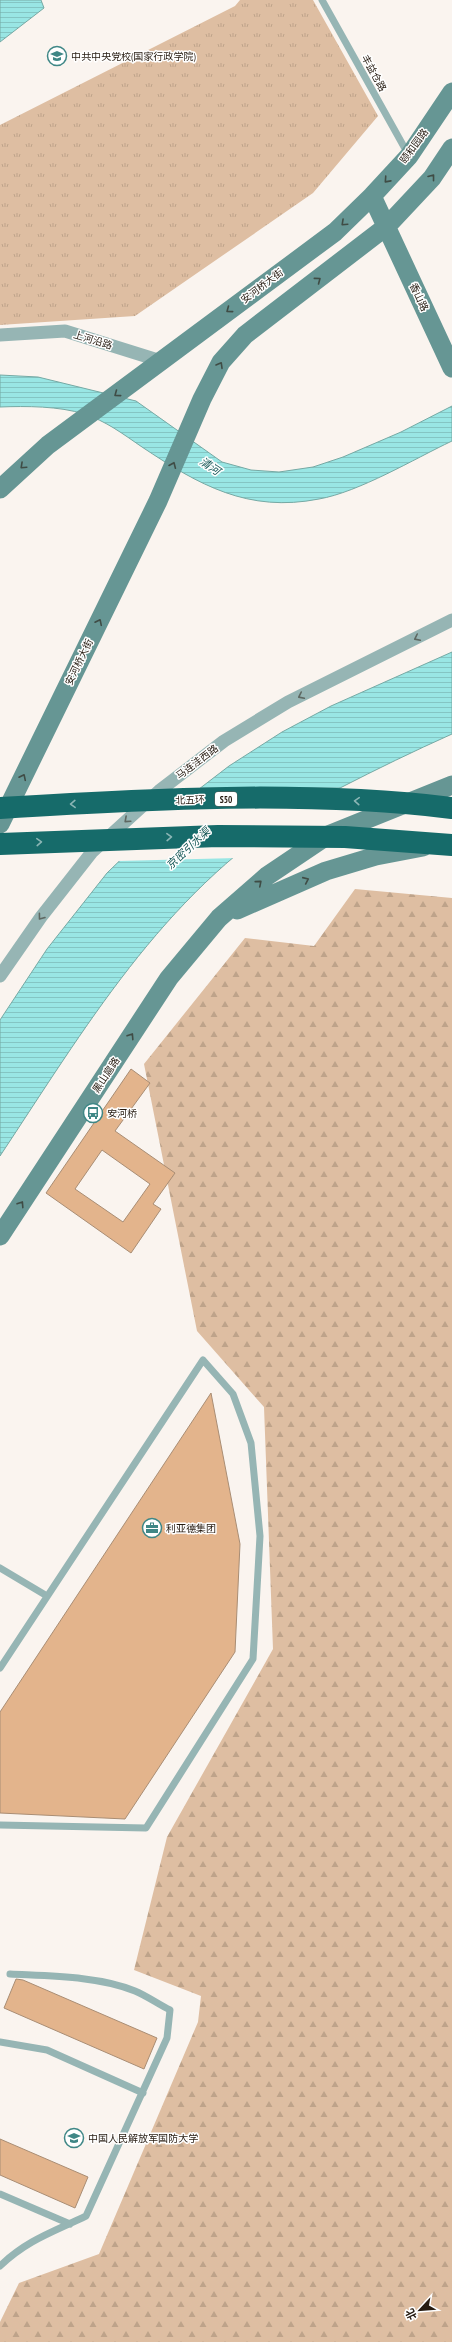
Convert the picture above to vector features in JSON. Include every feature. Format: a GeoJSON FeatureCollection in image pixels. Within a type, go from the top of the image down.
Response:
{"type":"FeatureCollection","features":[{"type":"Feature","properties":{"kind":"highway","name":"北五环"},"geometry":{"type":"LineString","coordinates":[[0,808],[220,799],[345,800],[452,808]]}},
{"type":"Feature","properties":{"kind":"highway"},"geometry":{"type":"LineString","coordinates":[[0,844],[218,836],[345,837],[452,844]]}},
{"type":"Feature","properties":{"kind":"main road","name":"颐和园路"},"geometry":{"type":"LineString","coordinates":[[372,196],[409,156],[452,92]]}},
{"type":"Feature","properties":{"kind":"main road"},"geometry":{"type":"LineString","coordinates":[[387,226],[432,178],[452,148]]}},
{"type":"Feature","properties":{"kind":"main road","name":"香山路"},"geometry":{"type":"LineString","coordinates":[[372,196],[452,368]]}},
{"type":"Feature","properties":{"kind":"main road","name":"安河桥大街"},"geometry":{"type":"LineString","coordinates":[[0,488],[48,445],[335,232],[372,196]]}},
{"type":"Feature","properties":{"kind":"main road","name":"安河桥大街"},"geometry":{"type":"LineString","coordinates":[[0,824],[158,501],[202,399],[221,362],[245,335],[387,226]]}},
{"type":"Feature","properties":{"kind":"main road","name":"黑山扈路"},"geometry":{"type":"LineString","coordinates":[[0,1236],[169,978],[219,918],[267,876],[328,835],[452,786]]}},
{"type":"Feature","properties":{"kind":"main road"},"geometry":{"type":"LineString","coordinates":[[219,918],[326,871],[376,856],[452,844]]}},
{"type":"Feature","properties":{"kind":"street","name":"上河沿路"},"geometry":{"type":"LineString","coordinates":[[0,336],[66,331],[154,365]]}},
{"type":"Feature","properties":{"kind":"street","name":"马连洼西路"},"geometry":{"type":"LineString","coordinates":[[0,976],[41,917],[92,852],[159,791],[224,741],[288,702],[452,620]]}},
{"type":"Feature","properties":{"kind":"lane","name":"丰益仓路"},"geometry":{"type":"LineString","coordinates":[[322,0],[409,156]]}},
{"type":"Feature","properties":{"kind":"lane"},"geometry":{"type":"LineString","coordinates":[[0,1668],[203,1360],[233,1394],[251,1443],[260,1536],[252,1659],[146,1828],[0,1826]]}},
{"type":"Feature","properties":{"kind":"lane"},"geometry":{"type":"LineString","coordinates":[[0,1568],[47,1596]]}},
{"type":"Feature","properties":{"kind":"lane"},"geometry":{"type":"LineString","coordinates":[[0,2266],[16,2250],[41,2235],[86,2216],[167,2038],[170,2010],[134,1991],[99,1982],[62,1977],[10,1974]]}},
{"type":"Feature","properties":{"kind":"lane"},"geometry":{"type":"LineString","coordinates":[[0,2042],[47,2050],[143,2093]]}},
{"type":"Feature","properties":{"kind":"lane"},"geometry":{"type":"LineString","coordinates":[[0,2194],[70,2224]]}},
{"type":"Feature","properties":{"kind":"green space"},"geometry":{"type":"Polygon","coordinates":[[[240,0],[313,0],[378,116],[313,193],[135,316],[0,325],[0,125],[235,6],[240,0]]]}},
{"type":"Feature","properties":{"kind":"green space"},"geometry":{"type":"Polygon","coordinates":[[[355,889],[452,898],[452,2342],[0,2342],[0,2322],[19,2283],[99,2254],[198,2022],[201,1996],[134,1970],[167,1837],[273,1649],[264,1407],[197,1331],[144,1064],[245,938],[314,946],[355,889]]]}},
{"type":"Feature","properties":{"kind":"water"},"geometry":{"type":"Polygon","coordinates":[[[0,0],[41,0],[44,8],[0,42],[0,0]]]}},
{"type":"Feature","properties":{"kind":"water","name":"清河"},"geometry":{"type":"Polygon","coordinates":[[[0,375],[38,377],[136,401],[222,462],[251,470],[279,472],[313,467],[343,457],[401,432],[452,406],[452,441],[369,482],[335,495],[319,499],[293,502],[269,502],[247,499],[204,484],[163,461],[107,424],[84,414],[53,408],[0,407],[0,375]]]}},
{"type":"Feature","properties":{"kind":"water","name":"京密引水渠"},"geometry":{"type":"Polygon","coordinates":[[[452,652],[452,734],[368,774],[295,812],[248,846],[205,883],[166,924],[96,1013],[63,1060],[0,1156],[0,1020],[47,949],[107,873],[173,809],[229,766],[282,732],[331,706],[452,652]]]}},
{"type":"Feature","properties":{"kind":"pier"},"geometry":{"type":"Polygon","coordinates":[[[334,794],[296,814],[237,858],[117,861],[172,807],[334,794]]]}},
{"type":"Feature","properties":{"kind":"building"},"geometry":{"type":"Polygon","coordinates":[[[131,1069],[150,1083],[115,1131],[175,1173],[153,1204],[161,1209],[131,1253],[46,1193],[131,1069]],[[102,1150],[75,1189],[123,1222],[150,1184],[102,1150]]]}},
{"type":"Feature","properties":{"kind":"building"},"geometry":{"type":"Polygon","coordinates":[[[211,1393],[240,1544],[235,1652],[125,1819],[0,1813],[0,1712],[211,1393]]]}},
{"type":"Feature","properties":{"kind":"building"},"geometry":{"type":"Polygon","coordinates":[[[16,1979],[23,1980],[157,2038],[144,2069],[4,2008],[16,1979]]]}},
{"type":"Feature","properties":{"kind":"building"},"geometry":{"type":"Polygon","coordinates":[[[0,2139],[88,2177],[75,2208],[0,2175],[0,2139]]]}},
{"type":"Feature","properties":{"kind":"place","name":"中共中央党校(国家行政学院)"},"geometry":{"type":"Point","coordinates":[57,56]}},
{"type":"Feature","properties":{"kind":"place","name":"安河桥"},"geometry":{"type":"Point","coordinates":[93,1113]}},
{"type":"Feature","properties":{"kind":"place","name":"利亚德集团"},"geometry":{"type":"Point","coordinates":[152,1528]}},
{"type":"Feature","properties":{"kind":"place","name":"中国人民解放军国防大学"},"geometry":{"type":"Point","coordinates":[74,2138]}}]}
